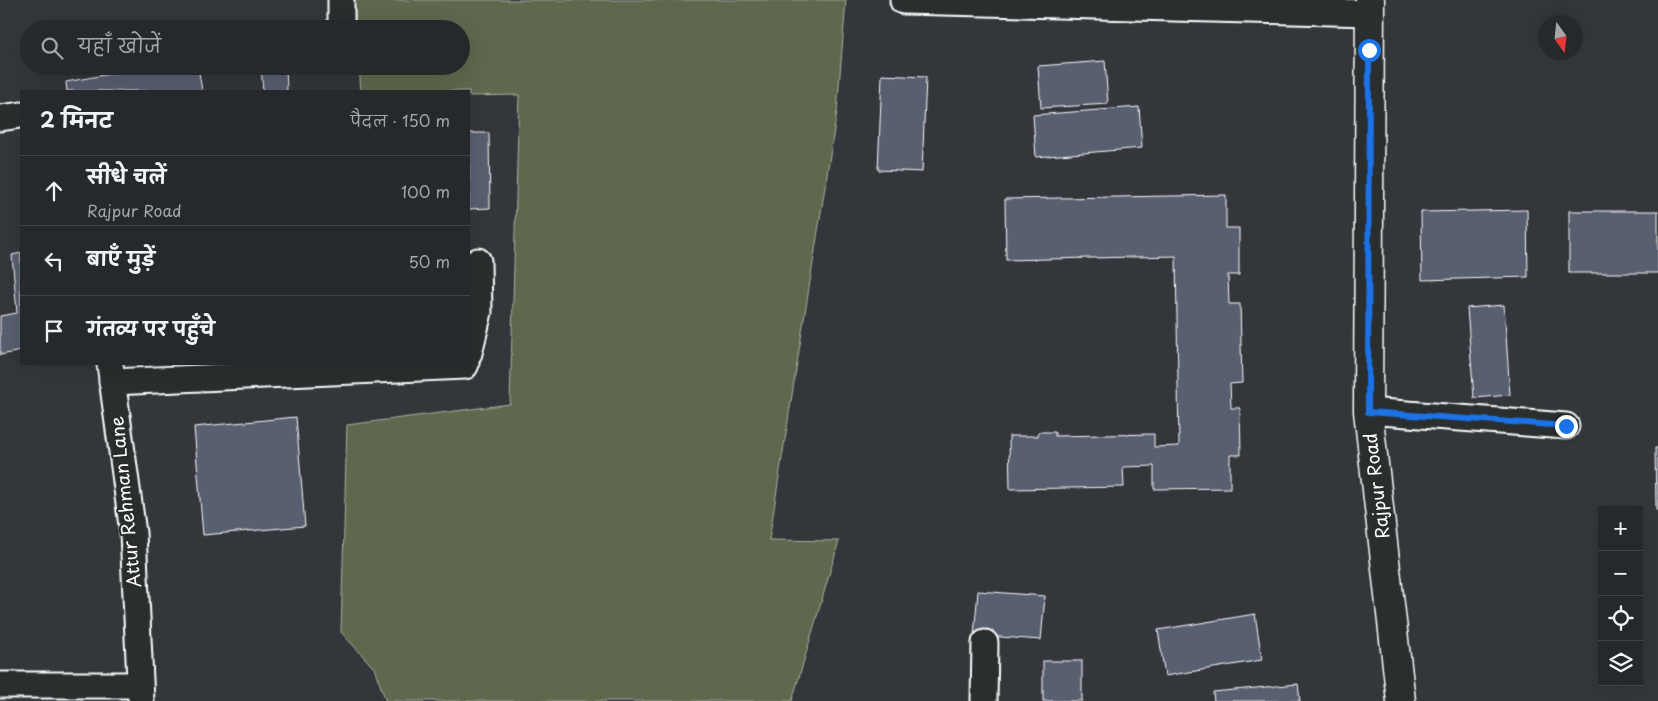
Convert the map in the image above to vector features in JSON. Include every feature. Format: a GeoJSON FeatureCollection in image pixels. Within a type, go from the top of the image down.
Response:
{"type":"FeatureCollection","features":[{"type":"Feature","properties":{"kind":"street"},"geometry":{"type":"LineString","coordinates":[[903,0],[1370,6]]}},
{"type":"Feature","properties":{"kind":"street","name":"Rajpur Road"},"geometry":{"type":"LineString","coordinates":[[1370,6],[1368,412],[1402,701]]}},
{"type":"Feature","properties":{"kind":"street"},"geometry":{"type":"LineString","coordinates":[[0,118],[20,115]]}},
{"type":"Feature","properties":{"kind":"street"},"geometry":{"type":"LineString","coordinates":[[470,348],[479,312],[478,262]]}},
{"type":"Feature","properties":{"kind":"street"},"geometry":{"type":"LineString","coordinates":[[111,373],[466,365]]}},
{"type":"Feature","properties":{"kind":"street","name":"Attur Rehman Lane"},"geometry":{"type":"LineString","coordinates":[[111,373],[133,534],[140,693]]}},
{"type":"Feature","properties":{"kind":"street"},"geometry":{"type":"LineString","coordinates":[[1368,412],[1566,426]]}},
{"type":"Feature","properties":{"kind":"street"},"geometry":{"type":"LineString","coordinates":[[984,701],[985,643]]}},
{"type":"Feature","properties":{"kind":"street"},"geometry":{"type":"LineString","coordinates":[[0,685],[140,693]]}},
{"type":"Feature","properties":{"kind":"green space"},"geometry":{"type":"Polygon","coordinates":[[[354,0],[846,0],[837,111],[769,540],[839,541],[792,701],[386,701],[374,668],[341,632],[347,425],[510,404],[519,95],[470,96],[470,90],[361,90],[360,75],[470,75],[470,20],[355,20],[354,0]]]}},
{"type":"Feature","properties":{"kind":"building"},"geometry":{"type":"Polygon","coordinates":[[[1105,61],[1108,104],[1041,108],[1038,66],[1105,61]]]}},
{"type":"Feature","properties":{"kind":"building"},"geometry":{"type":"Polygon","coordinates":[[[104,75],[199,75],[202,90],[67,90],[66,82],[104,75]]]}},
{"type":"Feature","properties":{"kind":"building"},"geometry":{"type":"Polygon","coordinates":[[[262,75],[286,75],[287,90],[263,90],[262,75]]]}},
{"type":"Feature","properties":{"kind":"building"},"geometry":{"type":"Polygon","coordinates":[[[882,75],[926,77],[922,172],[878,170],[882,75]]]}},
{"type":"Feature","properties":{"kind":"building"},"geometry":{"type":"Polygon","coordinates":[[[1139,107],[1142,148],[1036,157],[1033,115],[1139,107]]]}},
{"type":"Feature","properties":{"kind":"building"},"geometry":{"type":"Polygon","coordinates":[[[470,133],[489,133],[490,208],[470,209],[470,133]]]}},
{"type":"Feature","properties":{"kind":"building"},"geometry":{"type":"Polygon","coordinates":[[[1226,195],[1226,228],[1239,228],[1239,275],[1228,275],[1229,304],[1240,304],[1242,383],[1230,384],[1231,408],[1240,408],[1241,455],[1230,455],[1230,488],[1154,489],[1154,466],[1123,467],[1124,487],[1010,489],[1009,436],[1038,436],[1038,432],[1055,432],[1055,436],[1154,434],[1154,447],[1179,446],[1176,256],[1006,260],[1005,199],[1226,195]]]}},
{"type":"Feature","properties":{"kind":"building"},"geometry":{"type":"Polygon","coordinates":[[[1527,210],[1528,277],[1422,280],[1421,212],[1527,210]]]}},
{"type":"Feature","properties":{"kind":"building"},"geometry":{"type":"Polygon","coordinates":[[[1569,211],[1658,211],[1658,273],[1569,273],[1569,211]]]}},
{"type":"Feature","properties":{"kind":"building"},"geometry":{"type":"Polygon","coordinates":[[[20,253],[20,351],[0,355],[0,316],[17,313],[12,255],[20,253]]]}},
{"type":"Feature","properties":{"kind":"building"},"geometry":{"type":"Polygon","coordinates":[[[1504,305],[1510,395],[1474,398],[1467,308],[1504,305]]]}},
{"type":"Feature","properties":{"kind":"building"},"geometry":{"type":"Polygon","coordinates":[[[296,417],[305,526],[203,535],[194,427],[296,417]]]}},
{"type":"Feature","properties":{"kind":"building"},"geometry":{"type":"Polygon","coordinates":[[[1655,448],[1658,448],[1658,510],[1656,510],[1655,448]]]}},
{"type":"Feature","properties":{"kind":"building"},"geometry":{"type":"Polygon","coordinates":[[[978,591],[1045,596],[1041,640],[974,635],[978,591]]]}},
{"type":"Feature","properties":{"kind":"building"},"geometry":{"type":"Polygon","coordinates":[[[1255,614],[1262,660],[1165,676],[1158,630],[1255,614]]]}},
{"type":"Feature","properties":{"kind":"building"},"geometry":{"type":"Polygon","coordinates":[[[1043,661],[1082,661],[1082,701],[1043,701],[1043,661]]]}},
{"type":"Feature","properties":{"kind":"building"},"geometry":{"type":"Polygon","coordinates":[[[1298,684],[1300,701],[1214,701],[1213,692],[1298,684]]]}},
{"type":"Feature","properties":{"kind":"route"},"geometry":{"type":"LineString","coordinates":[[1369,50],[1368,412],[1566,426]]}}]}
